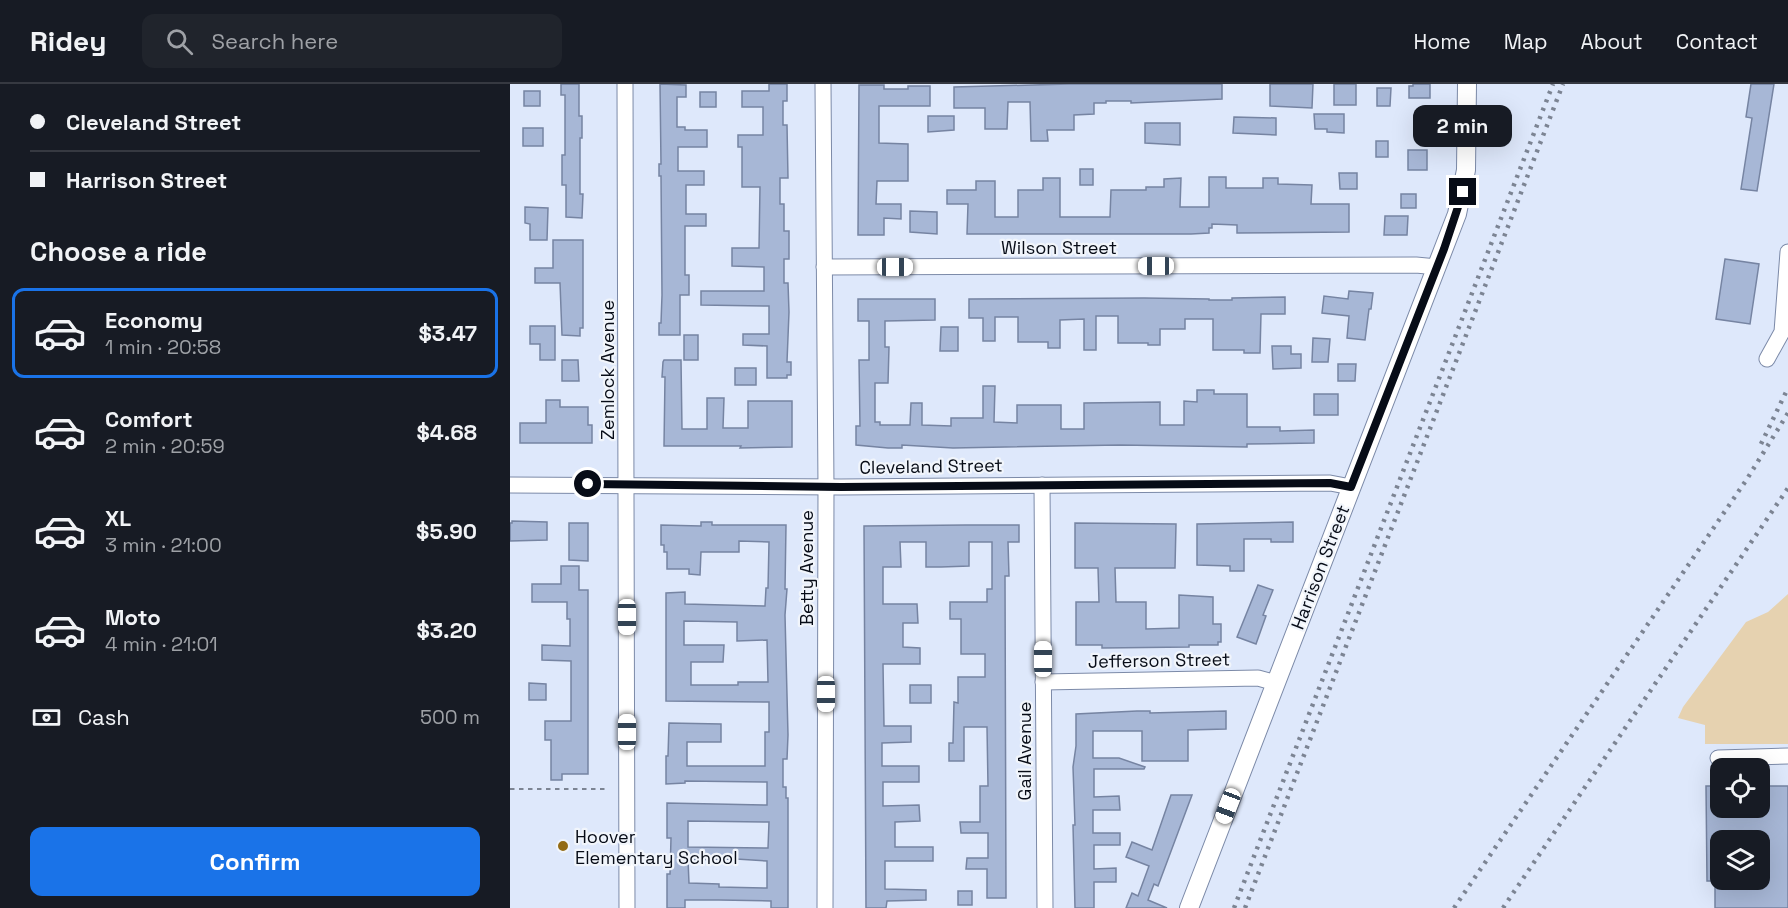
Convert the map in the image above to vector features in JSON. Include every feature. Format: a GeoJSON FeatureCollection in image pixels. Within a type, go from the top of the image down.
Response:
{"type":"FeatureCollection","features":[{"type":"Feature","properties":{"kind":"main road","name":"Harrison Street"},"geometry":{"type":"LineString","coordinates":[[1189,908],[1457,214],[1463,192],[1468,147],[1467,84]]}},
{"type":"Feature","properties":{"kind":"street","name":"Zemlock Avenue"},"geometry":{"type":"LineString","coordinates":[[625,84],[627,908]]}},
{"type":"Feature","properties":{"kind":"street","name":"Betty Avenue"},"geometry":{"type":"LineString","coordinates":[[824,84],[825,908]]}},
{"type":"Feature","properties":{"kind":"street"},"geometry":{"type":"LineString","coordinates":[[1767,359],[1782,332],[1788,252]]}},
{"type":"Feature","properties":{"kind":"street","name":"Wilson Street"},"geometry":{"type":"LineString","coordinates":[[824,267],[1416,265],[1437,267]]}},
{"type":"Feature","properties":{"kind":"street","name":"Cleveland Street"},"geometry":{"type":"LineString","coordinates":[[510,485],[826,487],[1330,483],[1351,487]]}},
{"type":"Feature","properties":{"kind":"street","name":"Gail Avenue"},"geometry":{"type":"LineString","coordinates":[[1042,485],[1045,908]]}},
{"type":"Feature","properties":{"kind":"street","name":"Jefferson Street"},"geometry":{"type":"LineString","coordinates":[[1043,682],[1258,678],[1276,683]]}},
{"type":"Feature","properties":{"kind":"street"},"geometry":{"type":"LineString","coordinates":[[1718,758],[1788,756]]}},
{"type":"Feature","properties":{"kind":"path"},"geometry":{"type":"LineString","coordinates":[[510,789],[608,789]]}},
{"type":"Feature","properties":{"kind":"shaded area"},"geometry":{"type":"Polygon","coordinates":[[[1788,594],[1788,744],[1705,744],[1705,725],[1678,718],[1683,707],[1746,622],[1768,612],[1788,594]]]}},
{"type":"Feature","properties":{"kind":"building"},"geometry":{"type":"Polygon","coordinates":[[[561,84],[579,84],[579,116],[582,116],[580,194],[583,194],[582,218],[566,217],[566,185],[562,185],[562,155],[565,155],[565,95],[561,95],[561,84]]]}},
{"type":"Feature","properties":{"kind":"building"},"geometry":{"type":"Polygon","coordinates":[[[660,84],[686,85],[686,97],[677,97],[677,127],[685,127],[685,130],[707,130],[707,147],[678,147],[678,171],[704,171],[704,185],[686,185],[686,214],[706,214],[706,226],[685,226],[685,275],[689,275],[689,295],[680,295],[680,335],[659,335],[662,295],[661,176],[659,176],[659,164],[661,164],[660,84]]]}},
{"type":"Feature","properties":{"kind":"building"},"geometry":{"type":"Polygon","coordinates":[[[769,84],[787,84],[787,101],[783,101],[783,125],[787,125],[788,178],[780,178],[780,204],[784,204],[784,231],[789,231],[789,259],[784,259],[784,283],[788,283],[789,312],[787,362],[791,362],[791,375],[787,375],[787,378],[767,378],[767,346],[743,345],[743,334],[769,334],[769,306],[701,305],[701,291],[764,291],[764,267],[732,266],[732,248],[759,248],[760,187],[742,187],[742,147],[738,147],[738,135],[763,135],[763,107],[742,107],[742,91],[769,91],[769,84]]]}},
{"type":"Feature","properties":{"kind":"building"},"geometry":{"type":"Polygon","coordinates":[[[1222,84],[1222,99],[1094,103],[1094,114],[1074,115],[1074,130],[1047,130],[1048,141],[1031,141],[1030,102],[1008,102],[1007,129],[985,129],[985,108],[954,108],[954,87],[1222,84]]]}},
{"type":"Feature","properties":{"kind":"building"},"geometry":{"type":"Polygon","coordinates":[[[1270,84],[1313,84],[1312,108],[1270,106],[1270,84]]]}},
{"type":"Feature","properties":{"kind":"building"},"geometry":{"type":"Polygon","coordinates":[[[1334,84],[1356,84],[1356,105],[1334,105],[1334,84]]]}},
{"type":"Feature","properties":{"kind":"building"},"geometry":{"type":"Polygon","coordinates":[[[1430,84],[1430,98],[1409,98],[1409,86],[1430,84]]]}},
{"type":"Feature","properties":{"kind":"building"},"geometry":{"type":"Polygon","coordinates":[[[1751,84],[1774,84],[1757,191],[1741,189],[1752,118],[1746,117],[1751,84]]]}},
{"type":"Feature","properties":{"kind":"building"},"geometry":{"type":"Polygon","coordinates":[[[859,85],[884,85],[884,89],[930,86],[930,106],[879,106],[879,143],[908,144],[908,181],[877,181],[876,204],[901,204],[901,219],[884,218],[884,235],[858,235],[859,85]]]}},
{"type":"Feature","properties":{"kind":"building"},"geometry":{"type":"Polygon","coordinates":[[[1377,88],[1391,88],[1390,106],[1377,106],[1377,88]]]}},
{"type":"Feature","properties":{"kind":"building"},"geometry":{"type":"Polygon","coordinates":[[[524,91],[540,91],[540,106],[524,106],[524,91]]]}},
{"type":"Feature","properties":{"kind":"building"},"geometry":{"type":"Polygon","coordinates":[[[700,92],[716,92],[716,107],[700,107],[700,92]]]}},
{"type":"Feature","properties":{"kind":"building"},"geometry":{"type":"Polygon","coordinates":[[[1314,114],[1344,114],[1344,133],[1315,129],[1314,114]]]}},
{"type":"Feature","properties":{"kind":"building"},"geometry":{"type":"Polygon","coordinates":[[[928,116],[954,116],[954,130],[928,132],[928,116]]]}},
{"type":"Feature","properties":{"kind":"building"},"geometry":{"type":"Polygon","coordinates":[[[1234,117],[1276,118],[1276,135],[1233,133],[1234,117]]]}},
{"type":"Feature","properties":{"kind":"building"},"geometry":{"type":"Polygon","coordinates":[[[1145,123],[1180,123],[1180,145],[1145,143],[1145,123]]]}},
{"type":"Feature","properties":{"kind":"building"},"geometry":{"type":"Polygon","coordinates":[[[523,128],[543,128],[543,146],[523,146],[523,128]]]}},
{"type":"Feature","properties":{"kind":"building"},"geometry":{"type":"Polygon","coordinates":[[[1376,141],[1388,141],[1388,157],[1376,157],[1376,141]]]}},
{"type":"Feature","properties":{"kind":"building"},"geometry":{"type":"Polygon","coordinates":[[[1408,150],[1427,150],[1427,170],[1408,170],[1408,150]]]}},
{"type":"Feature","properties":{"kind":"building"},"geometry":{"type":"Polygon","coordinates":[[[1080,169],[1093,169],[1093,185],[1080,185],[1080,169]]]}},
{"type":"Feature","properties":{"kind":"building"},"geometry":{"type":"Polygon","coordinates":[[[1339,173],[1357,173],[1357,189],[1340,189],[1339,173]]]}},
{"type":"Feature","properties":{"kind":"building"},"geometry":{"type":"Polygon","coordinates":[[[1209,177],[1226,177],[1226,188],[1263,188],[1263,178],[1278,178],[1278,184],[1312,185],[1311,204],[1349,204],[1349,232],[1237,233],[1237,225],[1212,224],[1209,233],[1191,234],[967,234],[968,204],[947,204],[947,190],[976,190],[976,181],[995,181],[995,217],[1018,217],[1018,190],[1043,190],[1043,178],[1060,178],[1060,217],[1110,217],[1111,190],[1146,190],[1146,187],[1164,187],[1164,179],[1181,178],[1180,207],[1209,207],[1209,177]]]}},
{"type":"Feature","properties":{"kind":"building"},"geometry":{"type":"Polygon","coordinates":[[[1401,194],[1416,194],[1416,208],[1401,208],[1401,194]]]}},
{"type":"Feature","properties":{"kind":"building"},"geometry":{"type":"Polygon","coordinates":[[[525,207],[548,208],[547,240],[530,240],[530,224],[525,223],[525,207]]]}},
{"type":"Feature","properties":{"kind":"building"},"geometry":{"type":"Polygon","coordinates":[[[910,211],[937,212],[937,234],[910,232],[910,211]]]}},
{"type":"Feature","properties":{"kind":"building"},"geometry":{"type":"Polygon","coordinates":[[[1385,216],[1408,216],[1407,235],[1384,235],[1385,216]]]}},
{"type":"Feature","properties":{"kind":"building"},"geometry":{"type":"Polygon","coordinates":[[[553,240],[583,240],[583,328],[580,328],[580,336],[562,335],[560,283],[535,283],[535,268],[553,268],[553,240]]]}},
{"type":"Feature","properties":{"kind":"building"},"geometry":{"type":"Polygon","coordinates":[[[1725,259],[1759,264],[1750,324],[1716,319],[1725,259]]]}},
{"type":"Feature","properties":{"kind":"building"},"geometry":{"type":"Polygon","coordinates":[[[1349,291],[1373,293],[1365,340],[1347,338],[1349,316],[1322,313],[1324,296],[1348,299],[1349,291]]]}},
{"type":"Feature","properties":{"kind":"building"},"geometry":{"type":"Polygon","coordinates":[[[1285,297],[1285,314],[1261,314],[1260,353],[1244,353],[1244,350],[1213,350],[1213,319],[1185,319],[1185,329],[1160,329],[1160,345],[1148,345],[1148,343],[1118,343],[1118,316],[1096,316],[1096,350],[1084,350],[1084,319],[1060,320],[1060,348],[1048,348],[1048,342],[1018,342],[1018,317],[995,317],[995,341],[983,341],[983,318],[969,318],[969,299],[1232,300],[1232,298],[1285,297]]]}},
{"type":"Feature","properties":{"kind":"building"},"geometry":{"type":"Polygon","coordinates":[[[858,299],[935,299],[935,320],[885,321],[885,347],[889,347],[888,383],[875,383],[875,422],[880,422],[880,425],[910,425],[911,403],[922,403],[922,425],[951,426],[951,418],[983,418],[983,386],[995,386],[994,422],[1017,423],[1017,405],[1061,405],[1061,429],[1084,429],[1084,403],[1160,402],[1160,425],[1184,425],[1184,401],[1197,402],[1197,390],[1214,390],[1214,394],[1247,394],[1247,427],[1280,427],[1280,431],[1314,430],[1314,443],[1247,444],[1247,447],[1120,445],[953,448],[902,445],[902,448],[888,448],[856,445],[856,426],[860,426],[859,360],[869,360],[869,321],[858,321],[858,299]]]}},
{"type":"Feature","properties":{"kind":"building"},"geometry":{"type":"Polygon","coordinates":[[[530,326],[555,326],[555,360],[540,360],[540,344],[530,344],[530,326]]]}},
{"type":"Feature","properties":{"kind":"building"},"geometry":{"type":"Polygon","coordinates":[[[941,327],[958,327],[958,351],[940,351],[941,327]]]}},
{"type":"Feature","properties":{"kind":"building"},"geometry":{"type":"Polygon","coordinates":[[[684,335],[698,335],[698,360],[684,360],[684,335]]]}},
{"type":"Feature","properties":{"kind":"building"},"geometry":{"type":"Polygon","coordinates":[[[1313,338],[1330,339],[1328,362],[1312,362],[1313,338]]]}},
{"type":"Feature","properties":{"kind":"building"},"geometry":{"type":"Polygon","coordinates":[[[1272,346],[1291,346],[1291,354],[1301,354],[1301,368],[1273,369],[1272,346]]]}},
{"type":"Feature","properties":{"kind":"building"},"geometry":{"type":"Polygon","coordinates":[[[562,360],[578,360],[579,381],[562,381],[562,360]]]}},
{"type":"Feature","properties":{"kind":"building"},"geometry":{"type":"Polygon","coordinates":[[[664,360],[681,360],[682,429],[707,429],[707,398],[724,398],[723,428],[748,428],[748,401],[792,401],[792,447],[664,446],[665,377],[662,377],[664,360]]]}},
{"type":"Feature","properties":{"kind":"building"},"geometry":{"type":"Polygon","coordinates":[[[1338,364],[1356,364],[1355,381],[1338,381],[1338,364]]]}},
{"type":"Feature","properties":{"kind":"building"},"geometry":{"type":"Polygon","coordinates":[[[735,368],[756,368],[756,385],[735,385],[735,368]]]}},
{"type":"Feature","properties":{"kind":"building"},"geometry":{"type":"Polygon","coordinates":[[[1314,394],[1338,394],[1338,415],[1314,415],[1314,394]]]}},
{"type":"Feature","properties":{"kind":"building"},"geometry":{"type":"Polygon","coordinates":[[[546,400],[560,400],[560,407],[588,407],[588,425],[592,425],[592,443],[520,443],[520,423],[546,423],[546,400]]]}},
{"type":"Feature","properties":{"kind":"building"},"geometry":{"type":"Polygon","coordinates":[[[512,521],[547,522],[547,540],[510,541],[512,521]]]}},
{"type":"Feature","properties":{"kind":"building"},"geometry":{"type":"Polygon","coordinates":[[[701,522],[712,522],[712,525],[786,525],[785,615],[788,735],[787,759],[783,759],[783,787],[786,787],[786,798],[788,798],[788,908],[771,908],[771,901],[685,900],[685,908],[667,908],[667,874],[670,874],[671,838],[667,838],[667,803],[767,805],[767,782],[685,781],[685,783],[666,784],[669,723],[721,724],[721,742],[687,742],[687,766],[765,766],[765,732],[769,732],[769,702],[666,701],[666,593],[685,592],[685,604],[765,606],[766,588],[768,588],[769,542],[739,541],[739,552],[701,552],[700,575],[689,574],[689,569],[667,569],[667,552],[664,552],[664,545],[661,545],[661,525],[701,526],[701,522]],[[684,621],[684,645],[724,645],[723,662],[691,662],[691,685],[738,685],[738,682],[768,682],[767,640],[737,641],[737,622],[684,621]],[[688,821],[688,847],[768,848],[769,822],[688,821]],[[688,860],[689,883],[719,884],[719,887],[767,888],[767,861],[688,860]]]}},
{"type":"Feature","properties":{"kind":"building"},"geometry":{"type":"Polygon","coordinates":[[[1293,522],[1293,542],[1244,539],[1244,571],[1230,571],[1230,566],[1197,565],[1197,524],[1293,522]]]}},
{"type":"Feature","properties":{"kind":"building"},"geometry":{"type":"Polygon","coordinates":[[[569,523],[588,523],[588,561],[569,560],[569,523]]]}},
{"type":"Feature","properties":{"kind":"building"},"geometry":{"type":"Polygon","coordinates":[[[1075,523],[1176,524],[1175,568],[1115,568],[1116,602],[1146,602],[1146,629],[1179,628],[1179,595],[1213,597],[1213,624],[1221,624],[1221,642],[1218,642],[1218,645],[1189,645],[1189,647],[1102,648],[1102,645],[1076,645],[1076,602],[1099,602],[1098,568],[1075,568],[1075,523]]]}},
{"type":"Feature","properties":{"kind":"building"},"geometry":{"type":"Polygon","coordinates":[[[1019,525],[1019,542],[1008,542],[1009,576],[1005,576],[1006,898],[987,898],[987,869],[966,869],[967,858],[988,858],[988,833],[961,833],[960,822],[980,822],[980,786],[988,786],[987,727],[964,727],[964,761],[949,761],[949,743],[953,743],[954,702],[958,703],[958,677],[985,677],[985,654],[961,654],[961,619],[950,619],[950,602],[987,602],[987,589],[992,589],[992,542],[969,542],[969,566],[926,567],[926,542],[900,542],[901,567],[883,567],[883,604],[917,604],[918,623],[903,623],[903,647],[920,648],[920,664],[883,664],[884,726],[911,726],[911,742],[882,743],[882,766],[919,766],[919,782],[883,782],[883,806],[919,805],[920,821],[895,822],[895,847],[933,847],[933,861],[885,861],[885,889],[926,890],[926,900],[887,901],[886,908],[866,908],[864,526],[1019,525]]]}},
{"type":"Feature","properties":{"kind":"building"},"geometry":{"type":"Polygon","coordinates":[[[561,566],[579,566],[579,590],[588,590],[588,774],[562,774],[562,780],[551,780],[551,740],[545,740],[545,721],[571,721],[571,661],[542,660],[542,645],[570,646],[570,619],[567,619],[567,602],[532,602],[532,584],[561,584],[561,566]]]}},
{"type":"Feature","properties":{"kind":"building"},"geometry":{"type":"Polygon","coordinates":[[[1258,585],[1273,590],[1263,615],[1266,616],[1256,644],[1237,637],[1258,585]]]}},
{"type":"Feature","properties":{"kind":"building"},"geometry":{"type":"Polygon","coordinates":[[[529,683],[546,684],[546,700],[529,700],[529,683]]]}},
{"type":"Feature","properties":{"kind":"building"},"geometry":{"type":"Polygon","coordinates":[[[910,685],[931,685],[931,703],[910,703],[910,685]]]}},
{"type":"Feature","properties":{"kind":"building"},"geometry":{"type":"Polygon","coordinates":[[[1150,711],[1150,713],[1226,711],[1226,729],[1188,730],[1188,761],[1142,761],[1142,731],[1093,731],[1093,758],[1119,758],[1145,767],[1144,769],[1094,769],[1094,797],[1119,796],[1120,810],[1093,810],[1093,833],[1120,833],[1120,845],[1094,845],[1094,869],[1116,868],[1116,882],[1094,882],[1094,908],[1075,908],[1073,767],[1076,746],[1076,714],[1150,711]]]}},
{"type":"Feature","properties":{"kind":"building"},"geometry":{"type":"Polygon","coordinates":[[[1706,786],[1710,786],[1710,818],[1770,818],[1770,786],[1788,786],[1788,908],[1715,908],[1715,890],[1770,890],[1770,830],[1710,830],[1710,881],[1707,881],[1706,786]]]}},
{"type":"Feature","properties":{"kind":"building"},"geometry":{"type":"Polygon","coordinates":[[[1171,795],[1192,795],[1158,886],[1154,884],[1148,900],[1167,908],[1126,908],[1132,893],[1138,896],[1149,866],[1126,857],[1132,842],[1152,850],[1171,795]]]}},
{"type":"Feature","properties":{"kind":"building"},"geometry":{"type":"Polygon","coordinates":[[[958,891],[972,891],[972,905],[958,905],[958,891]]]}},
{"type":"Feature","properties":{"kind":"railway"},"geometry":{"type":"LineString","coordinates":[[1234,908],[1553,84]]}},
{"type":"Feature","properties":{"kind":"railway"},"geometry":{"type":"LineString","coordinates":[[1245,908],[1563,84]]}},
{"type":"Feature","properties":{"kind":"railway"},"geometry":{"type":"LineString","coordinates":[[1761,444],[1788,388]]}},
{"type":"Feature","properties":{"kind":"railway"},"geometry":{"type":"LineString","coordinates":[[1454,908],[1747,479],[1788,413]]}},
{"type":"Feature","properties":{"kind":"railway"},"geometry":{"type":"LineString","coordinates":[[1503,908],[1788,488]]}},
{"type":"Feature","properties":{"kind":"place","name":"Hoover Elementary School"},"geometry":{"type":"Point","coordinates":[563,846]}},
{"type":"Feature","properties":{"kind":"route"},"geometry":{"type":"LineString","coordinates":[[588,484],[841,487],[1330,483],[1351,487],[1444,249],[1463,192]]}}]}
